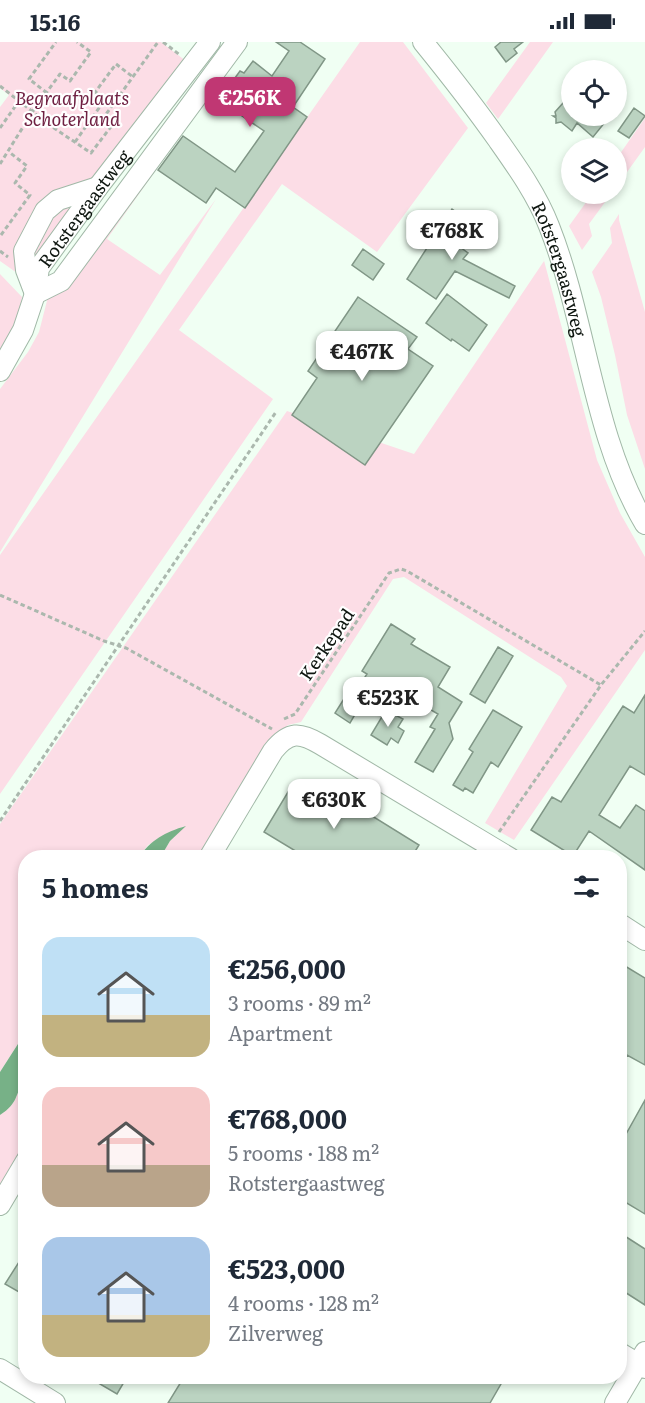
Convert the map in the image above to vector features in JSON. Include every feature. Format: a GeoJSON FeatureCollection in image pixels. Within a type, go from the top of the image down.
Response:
{"type":"FeatureCollection","features":[{"type":"Feature","properties":{"kind":"street","name":"Rotstergaastweg"},"geometry":{"type":"LineString","coordinates":[[0,371],[23,330],[35,294],[39,268],[98,187],[210,42]]}},
{"type":"Feature","properties":{"kind":"street","name":"Rotstergaastweg"},"geometry":{"type":"LineString","coordinates":[[35,294],[62,281],[237,42]]}},
{"type":"Feature","properties":{"kind":"street","name":"Rotstergaastweg"},"geometry":{"type":"LineString","coordinates":[[423,42],[469,100],[520,171],[549,224],[574,298],[610,445],[631,500],[645,524]]}},
{"type":"Feature","properties":{"kind":"street"},"geometry":{"type":"LineString","coordinates":[[35,294],[26,270],[24,251],[45,212],[58,200],[98,187]]}},
{"type":"Feature","properties":{"kind":"street"},"geometry":{"type":"LineString","coordinates":[[214,850],[273,751],[285,739],[296,735],[307,736],[321,744],[496,850]]}},
{"type":"Feature","properties":{"kind":"street"},"geometry":{"type":"LineString","coordinates":[[627,928],[645,940]]}},
{"type":"Feature","properties":{"kind":"street"},"geometry":{"type":"LineString","coordinates":[[0,1205],[18,1175]]}},
{"type":"Feature","properties":{"kind":"street"},"geometry":{"type":"LineString","coordinates":[[615,1403],[643,1361],[627,1355]]}},
{"type":"Feature","properties":{"kind":"street"},"geometry":{"type":"LineString","coordinates":[[0,1369],[18,1380]]}},
{"type":"Feature","properties":{"kind":"street"},"geometry":{"type":"LineString","coordinates":[[25,1384],[56,1403]]}},
{"type":"Feature","properties":{"kind":"path"},"geometry":{"type":"LineString","coordinates":[[46,93],[29,79],[56,42]]}},
{"type":"Feature","properties":{"kind":"path"},"geometry":{"type":"LineString","coordinates":[[0,164],[33,111],[60,74],[70,81],[91,52],[77,42]]}},
{"type":"Feature","properties":{"kind":"path"},"geometry":{"type":"LineString","coordinates":[[0,86],[91,153],[113,123],[104,117],[158,42]]}},
{"type":"Feature","properties":{"kind":"path"},"geometry":{"type":"LineString","coordinates":[[75,142],[104,101],[96,94],[96,91],[116,63],[133,77]]}},
{"type":"Feature","properties":{"kind":"path"},"geometry":{"type":"LineString","coordinates":[[0,128],[19,101]]}},
{"type":"Feature","properties":{"kind":"path"},"geometry":{"type":"LineString","coordinates":[[1,235],[30,195],[15,183],[27,166],[9,152]]}},
{"type":"Feature","properties":{"kind":"path"},"geometry":{"type":"LineString","coordinates":[[0,821],[276,412]]}},
{"type":"Feature","properties":{"kind":"path","name":"Kerkepad"},"geometry":{"type":"LineString","coordinates":[[282,721],[296,714],[389,573],[401,569],[601,686]]}},
{"type":"Feature","properties":{"kind":"path"},"geometry":{"type":"LineString","coordinates":[[0,595],[126,648],[271,729],[276,725]]}},
{"type":"Feature","properties":{"kind":"path"},"geometry":{"type":"LineString","coordinates":[[489,846],[601,686],[645,631]]}},
{"type":"Feature","properties":{"kind":"green space","name":"Begraafplaats Schoterland"},"geometry":{"type":"Polygon","coordinates":[[[0,42],[161,42],[186,61],[27,280],[0,261],[0,107],[9,95],[0,88],[0,42]]]}},
{"type":"Feature","properties":{"kind":"green space"},"geometry":{"type":"Polygon","coordinates":[[[226,42],[247,42],[107,239],[160,275],[216,199],[0,552],[0,389],[28,352],[39,332],[49,293],[226,42]]]}},
{"type":"Feature","properties":{"kind":"green space"},"geometry":{"type":"Polygon","coordinates":[[[360,42],[403,42],[468,128],[377,252],[282,184],[179,330],[273,399],[0,794],[0,555],[360,42]]]}},
{"type":"Feature","properties":{"kind":"green space"},"geometry":{"type":"Polygon","coordinates":[[[530,42],[553,42],[498,119],[486,103],[530,42]]]}},
{"type":"Feature","properties":{"kind":"green space"},"geometry":{"type":"Polygon","coordinates":[[[645,118],[645,147],[627,172],[627,144],[645,118]]]}},
{"type":"Feature","properties":{"kind":"green space"},"geometry":{"type":"Polygon","coordinates":[[[585,204],[604,204],[589,224],[592,236],[582,250],[569,226],[585,204]]]}},
{"type":"Feature","properties":{"kind":"green space"},"geometry":{"type":"Polygon","coordinates":[[[619,214],[645,312],[645,469],[627,415],[601,297],[592,272],[612,243],[610,228],[619,214]]]}},
{"type":"Feature","properties":{"kind":"green space"},"geometry":{"type":"Polygon","coordinates":[[[542,253],[597,460],[620,513],[645,557],[645,650],[514,840],[485,823],[567,686],[561,677],[404,577],[393,579],[301,722],[288,725],[274,738],[203,850],[165,850],[184,826],[148,845],[144,850],[18,850],[18,1044],[0,1072],[0,824],[287,411],[414,454],[544,261],[542,253]]]}},
{"type":"Feature","properties":{"kind":"green space"},"geometry":{"type":"Polygon","coordinates":[[[0,274],[22,297],[17,326],[0,350],[0,274]]]}},
{"type":"Feature","properties":{"kind":"green space"},"geometry":{"type":"Polygon","coordinates":[[[18,1093],[18,1155],[0,1185],[0,1115],[13,1103],[18,1093]]]}},
{"type":"Feature","properties":{"kind":"shaded area"},"geometry":{"type":"Polygon","coordinates":[[[186,826],[170,841],[165,850],[145,850],[159,838],[186,826]]]}},
{"type":"Feature","properties":{"kind":"shaded area"},"geometry":{"type":"Polygon","coordinates":[[[18,1044],[18,1093],[13,1103],[0,1115],[0,1072],[18,1044]]]}},
{"type":"Feature","properties":{"kind":"building"},"geometry":{"type":"Polygon","coordinates":[[[276,42],[300,42],[325,59],[293,107],[307,117],[245,208],[216,188],[206,203],[158,170],[183,136],[235,172],[264,131],[219,100],[240,71],[244,73],[253,61],[272,76],[289,51],[276,42]]]}},
{"type":"Feature","properties":{"kind":"building"},"geometry":{"type":"Polygon","coordinates":[[[501,42],[523,42],[514,49],[517,53],[506,62],[495,47],[501,42]]]}},
{"type":"Feature","properties":{"kind":"building"},"geometry":{"type":"Polygon","coordinates":[[[561,105],[561,122],[556,123],[556,118],[553,116],[556,116],[555,112],[561,105]]]}},
{"type":"Feature","properties":{"kind":"building"},"geometry":{"type":"Polygon","coordinates":[[[634,108],[645,116],[629,138],[618,131],[621,126],[627,126],[627,118],[634,108]]]}},
{"type":"Feature","properties":{"kind":"building"},"geometry":{"type":"Polygon","coordinates":[[[566,126],[575,126],[572,131],[566,126]]]}},
{"type":"Feature","properties":{"kind":"building"},"geometry":{"type":"Polygon","coordinates":[[[580,126],[602,126],[593,137],[580,126]]]}},
{"type":"Feature","properties":{"kind":"building"},"geometry":{"type":"Polygon","coordinates":[[[452,209],[473,224],[460,243],[462,245],[460,247],[468,253],[463,259],[515,286],[509,298],[455,271],[436,299],[407,279],[452,209]]]}},
{"type":"Feature","properties":{"kind":"building"},"geometry":{"type":"Polygon","coordinates":[[[363,249],[384,264],[373,280],[352,265],[363,249]]]}},
{"type":"Feature","properties":{"kind":"building"},"geometry":{"type":"Polygon","coordinates":[[[447,294],[487,325],[469,351],[426,323],[447,294]]]}},
{"type":"Feature","properties":{"kind":"building"},"geometry":{"type":"Polygon","coordinates":[[[358,297],[417,337],[408,349],[433,366],[365,465],[292,415],[317,378],[308,371],[358,297]]]}},
{"type":"Feature","properties":{"kind":"building"},"geometry":{"type":"Polygon","coordinates":[[[391,624],[415,639],[411,644],[450,667],[438,687],[462,702],[449,723],[453,739],[433,772],[415,762],[435,729],[430,727],[438,714],[387,684],[370,712],[360,706],[350,723],[335,713],[347,694],[352,697],[367,674],[362,671],[391,624]]]}},
{"type":"Feature","properties":{"kind":"building"},"geometry":{"type":"Polygon","coordinates":[[[498,647],[513,656],[485,703],[470,694],[498,647]]]}},
{"type":"Feature","properties":{"kind":"building"},"geometry":{"type":"Polygon","coordinates":[[[645,695],[645,775],[630,766],[599,815],[620,828],[636,805],[645,811],[645,870],[627,857],[627,850],[616,850],[589,831],[577,850],[563,850],[531,830],[552,797],[561,802],[623,706],[634,713],[645,695]]]}},
{"type":"Feature","properties":{"kind":"building"},"geometry":{"type":"Polygon","coordinates":[[[386,710],[403,719],[398,727],[404,731],[398,743],[391,738],[387,745],[371,735],[386,710]]]}},
{"type":"Feature","properties":{"kind":"building"},"geometry":{"type":"Polygon","coordinates":[[[493,710],[522,727],[498,767],[491,762],[473,793],[465,788],[463,791],[453,785],[473,752],[469,749],[493,710]]]}},
{"type":"Feature","properties":{"kind":"building"},"geometry":{"type":"Polygon","coordinates":[[[294,782],[334,806],[340,796],[419,845],[416,850],[294,850],[264,832],[294,782]]]}},
{"type":"Feature","properties":{"kind":"building"},"geometry":{"type":"Polygon","coordinates":[[[627,967],[645,978],[645,1065],[627,1055],[627,967]]]}},
{"type":"Feature","properties":{"kind":"building"},"geometry":{"type":"Polygon","coordinates":[[[645,1100],[645,1214],[627,1203],[627,1132],[645,1100]]]}},
{"type":"Feature","properties":{"kind":"building"},"geometry":{"type":"Polygon","coordinates":[[[627,1237],[645,1249],[645,1305],[627,1293],[627,1237]]]}},
{"type":"Feature","properties":{"kind":"building"},"geometry":{"type":"Polygon","coordinates":[[[18,1264],[18,1291],[5,1284],[18,1264]]]}},
{"type":"Feature","properties":{"kind":"building"},"geometry":{"type":"Polygon","coordinates":[[[100,1384],[123,1384],[117,1394],[100,1384]]]}},
{"type":"Feature","properties":{"kind":"building"},"geometry":{"type":"Polygon","coordinates":[[[180,1384],[501,1384],[490,1403],[168,1403],[180,1384]]]}}]}
